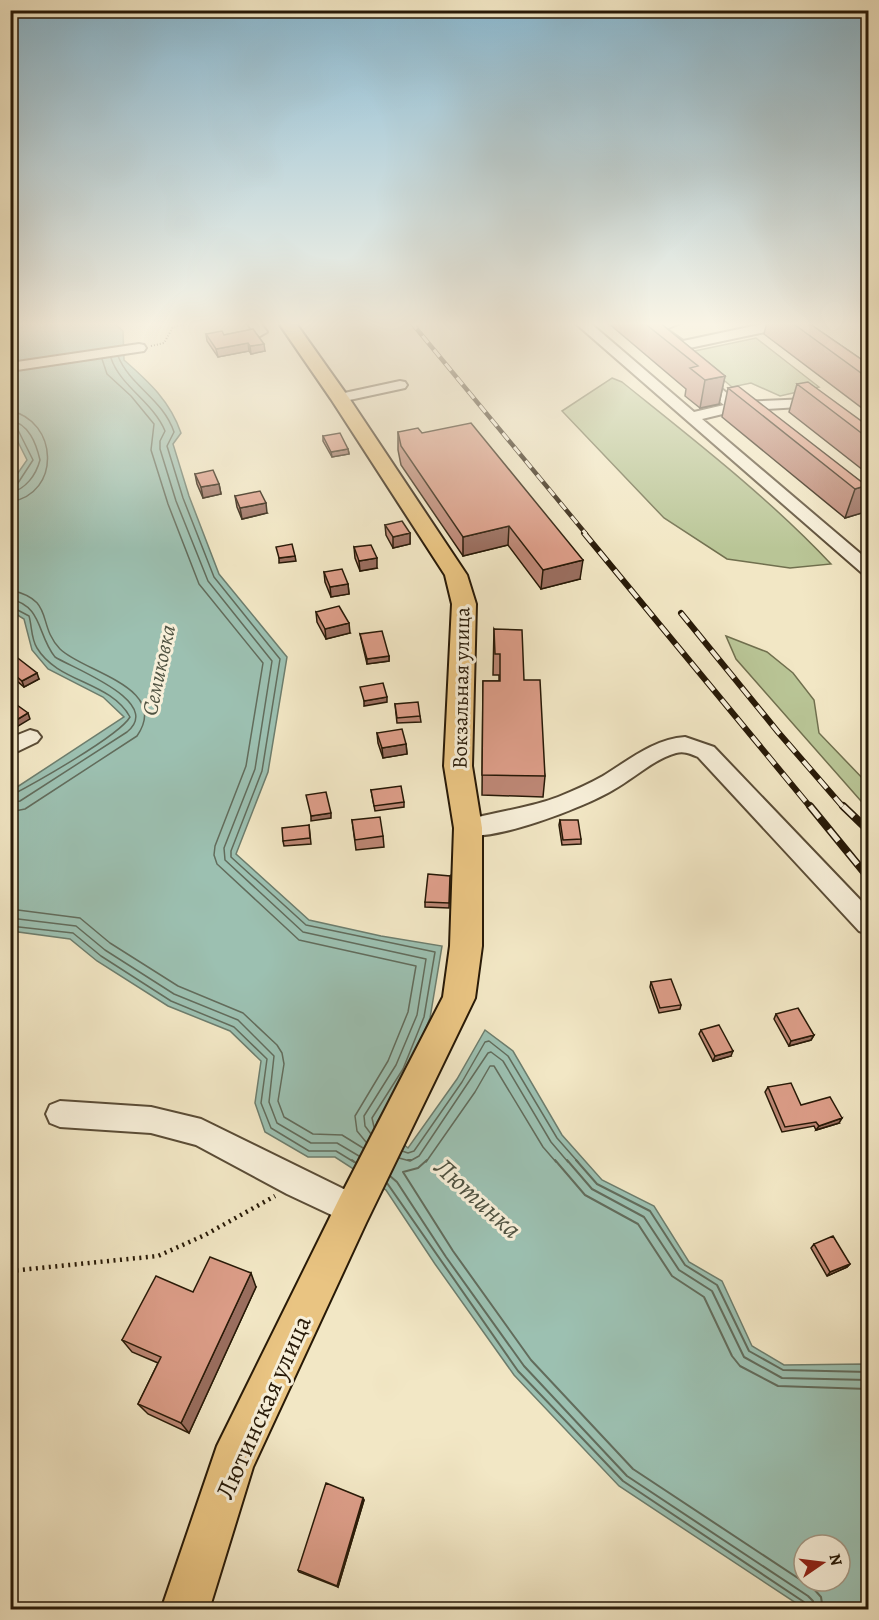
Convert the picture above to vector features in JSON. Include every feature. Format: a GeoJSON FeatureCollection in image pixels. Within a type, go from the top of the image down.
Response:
{"type":"FeatureCollection","features":[{"type":"Feature","properties":{"kind":"main road","name":"Вокзальная улица"},"geometry":{"type":"LineString","coordinates":[[340,398],[456,575],[464,604],[458,766],[468,828],[466,946],[459,998]]}},
{"type":"Feature","properties":{"kind":"main road","name":"Лютинская улица"},"geometry":{"type":"LineString","coordinates":[[185,1610],[233,1462],[353,1210],[459,998]]}},
{"type":"Feature","properties":{"kind":"street"},"geometry":{"type":"LineString","coordinates":[[668,398],[865,563]]}},
{"type":"Feature","properties":{"kind":"street"},"geometry":{"type":"LineString","coordinates":[[724,398],[753,421]]}},
{"type":"Feature","properties":{"kind":"street"},"geometry":{"type":"LineString","coordinates":[[691,417],[735,407],[803,402],[868,451]]}},
{"type":"Feature","properties":{"kind":"street"},"geometry":{"type":"LineString","coordinates":[[10,748],[30,737]]}},
{"type":"Feature","properties":{"kind":"street"},"geometry":{"type":"LineString","coordinates":[[468,828],[498,824],[558,807],[596,790],[669,748],[690,744],[706,752],[868,924]]}},
{"type":"Feature","properties":{"kind":"street"},"geometry":{"type":"LineString","coordinates":[[60,1114],[151,1120],[201,1133],[297,1184],[353,1210]]}},
{"type":"Feature","properties":{"kind":"path"},"geometry":{"type":"LineString","coordinates":[[10,1271],[158,1256],[205,1235],[297,1184]]}},
{"type":"Feature","properties":{"kind":"shaded area"},"geometry":{"type":"Polygon","coordinates":[[[582,398],[641,398],[782,515],[831,564],[790,568],[727,559],[664,518],[562,411],[582,398]]]}},
{"type":"Feature","properties":{"kind":"shaded area"},"geometry":{"type":"Polygon","coordinates":[[[726,636],[767,652],[793,673],[814,700],[819,733],[868,784],[868,809],[736,659],[726,636]]]}},
{"type":"Feature","properties":{"kind":"water"},"geometry":{"type":"Polygon","coordinates":[[[11,398],[161,398],[165,402],[181,433],[173,444],[189,496],[219,574],[287,657],[268,772],[236,854],[309,920],[381,936],[442,946],[430,1018],[408,1071],[377,1122],[408,1148],[457,1079],[485,1030],[513,1051],[562,1135],[602,1180],[654,1206],[689,1262],[722,1281],[752,1346],[784,1365],[864,1364],[868,1368],[868,1609],[805,1609],[619,1486],[514,1375],[435,1264],[386,1190],[335,1157],[308,1157],[265,1132],[255,1103],[261,1061],[230,1031],[168,1006],[97,961],[70,939],[11,931],[11,791],[124,717],[103,697],[48,669],[32,650],[24,619],[11,611],[11,483],[27,460],[11,428],[11,398]]]}},
{"type":"Feature","properties":{"kind":"building"},"geometry":{"type":"Polygon","coordinates":[[[740,398],[753,398],[863,483],[868,483],[868,485],[855,489],[740,398]]]}},
{"type":"Feature","properties":{"kind":"building"},"geometry":{"type":"Polygon","coordinates":[[[815,398],[829,398],[868,426],[868,438],[815,398]]]}},
{"type":"Feature","properties":{"kind":"building"},"geometry":{"type":"Polygon","coordinates":[[[471,423],[583,560],[543,570],[509,526],[463,537],[401,446],[398,432],[418,428],[422,433],[471,423]]]}},
{"type":"Feature","properties":{"kind":"building"},"geometry":{"type":"Polygon","coordinates":[[[340,433],[348,449],[331,452],[323,436],[340,433]]]}},
{"type":"Feature","properties":{"kind":"building"},"geometry":{"type":"Polygon","coordinates":[[[213,470],[219,484],[201,487],[195,474],[213,470]]]}},
{"type":"Feature","properties":{"kind":"building"},"geometry":{"type":"Polygon","coordinates":[[[260,491],[266,503],[240,508],[235,496],[260,491]]]}},
{"type":"Feature","properties":{"kind":"building"},"geometry":{"type":"Polygon","coordinates":[[[402,521],[410,533],[393,537],[385,525],[402,521]]]}},
{"type":"Feature","properties":{"kind":"building"},"geometry":{"type":"Polygon","coordinates":[[[292,544],[295,556],[279,558],[276,547],[292,544]]]}},
{"type":"Feature","properties":{"kind":"building"},"geometry":{"type":"Polygon","coordinates":[[[371,545],[377,558],[359,561],[354,547],[371,545]]]}},
{"type":"Feature","properties":{"kind":"building"},"geometry":{"type":"Polygon","coordinates":[[[342,569],[348,584],[330,587],[324,572],[342,569]]]}},
{"type":"Feature","properties":{"kind":"building"},"geometry":{"type":"Polygon","coordinates":[[[339,606],[349,623],[325,629],[316,612],[339,606]]]}},
{"type":"Feature","properties":{"kind":"building"},"geometry":{"type":"Polygon","coordinates":[[[494,629],[522,630],[524,680],[540,680],[545,776],[482,775],[483,681],[500,681],[500,654],[495,654],[494,629]]]}},
{"type":"Feature","properties":{"kind":"building"},"geometry":{"type":"Polygon","coordinates":[[[382,631],[389,656],[367,659],[360,634],[382,631]]]}},
{"type":"Feature","properties":{"kind":"building"},"geometry":{"type":"Polygon","coordinates":[[[10,652],[37,673],[22,681],[10,671],[10,652]]]}},
{"type":"Feature","properties":{"kind":"building"},"geometry":{"type":"Polygon","coordinates":[[[383,683],[387,697],[364,701],[360,687],[383,683]]]}},
{"type":"Feature","properties":{"kind":"building"},"geometry":{"type":"Polygon","coordinates":[[[10,700],[28,713],[10,724],[10,700]]]}},
{"type":"Feature","properties":{"kind":"building"},"geometry":{"type":"Polygon","coordinates":[[[418,702],[420,716],[397,718],[395,704],[418,702]]]}},
{"type":"Feature","properties":{"kind":"building"},"geometry":{"type":"Polygon","coordinates":[[[402,729],[406,744],[382,748],[377,733],[402,729]]]}},
{"type":"Feature","properties":{"kind":"building"},"geometry":{"type":"Polygon","coordinates":[[[401,786],[404,802],[374,806],[371,790],[401,786]]]}},
{"type":"Feature","properties":{"kind":"building"},"geometry":{"type":"Polygon","coordinates":[[[326,792],[331,813],[311,816],[306,795],[326,792]]]}},
{"type":"Feature","properties":{"kind":"building"},"geometry":{"type":"Polygon","coordinates":[[[380,817],[383,836],[355,840],[352,820],[380,817]]]}},
{"type":"Feature","properties":{"kind":"building"},"geometry":{"type":"Polygon","coordinates":[[[560,820],[578,820],[581,839],[563,840],[560,820]]]}},
{"type":"Feature","properties":{"kind":"building"},"geometry":{"type":"Polygon","coordinates":[[[309,825],[310,838],[283,841],[282,828],[309,825]]]}},
{"type":"Feature","properties":{"kind":"building"},"geometry":{"type":"Polygon","coordinates":[[[428,874],[450,876],[449,903],[425,902],[428,874]]]}},
{"type":"Feature","properties":{"kind":"building"},"geometry":{"type":"Polygon","coordinates":[[[671,979],[681,1005],[660,1008],[651,982],[671,979]]]}},
{"type":"Feature","properties":{"kind":"building"},"geometry":{"type":"Polygon","coordinates":[[[798,1008],[814,1035],[791,1041],[776,1014],[798,1008]]]}},
{"type":"Feature","properties":{"kind":"building"},"geometry":{"type":"Polygon","coordinates":[[[719,1025],[733,1051],[715,1056],[701,1030],[719,1025]]]}},
{"type":"Feature","properties":{"kind":"building"},"geometry":{"type":"Polygon","coordinates":[[[791,1083],[801,1105],[830,1097],[842,1118],[819,1126],[816,1122],[785,1127],[768,1087],[791,1083]]]}},
{"type":"Feature","properties":{"kind":"building"},"geometry":{"type":"Polygon","coordinates":[[[833,1236],[850,1264],[830,1272],[814,1244],[833,1236]]]}},
{"type":"Feature","properties":{"kind":"building"},"geometry":{"type":"Polygon","coordinates":[[[210,1257],[251,1273],[181,1423],[138,1404],[161,1357],[122,1340],[156,1276],[193,1292],[210,1257]]]}},
{"type":"Feature","properties":{"kind":"building"},"geometry":{"type":"Polygon","coordinates":[[[326,1483],[363,1498],[337,1586],[298,1570],[326,1483]]]}},
{"type":"Feature","properties":{"kind":"railway"},"geometry":{"type":"LineString","coordinates":[[473,398],[586,534]]}},
{"type":"Feature","properties":{"kind":"railway"},"geometry":{"type":"LineString","coordinates":[[584,533],[811,808]]}},
{"type":"Feature","properties":{"kind":"railway"},"geometry":{"type":"LineString","coordinates":[[681,613],[778,732],[844,808]]}},
{"type":"Feature","properties":{"kind":"railway"},"geometry":{"type":"LineString","coordinates":[[810,806],[868,877]]}},
{"type":"Feature","properties":{"kind":"railway"},"geometry":{"type":"LineString","coordinates":[[843,806],[868,830]]}},
{"type":"Feature","properties":{"kind":"water label","name":"Семиковка"},"geometry":{"type":"Point","coordinates":[158,670]}},
{"type":"Feature","properties":{"kind":"water label","name":"Лютинка"},"geometry":{"type":"Point","coordinates":[478,1198]}}]}
